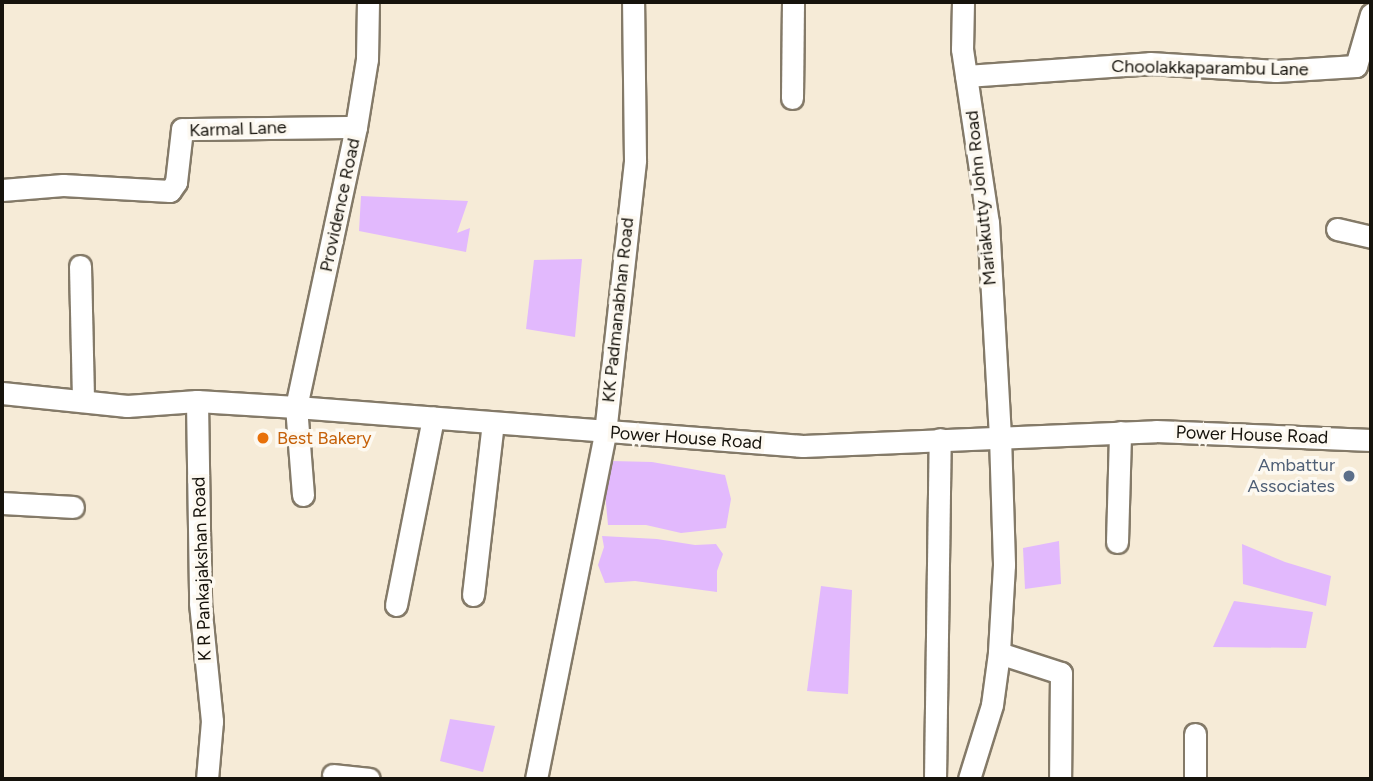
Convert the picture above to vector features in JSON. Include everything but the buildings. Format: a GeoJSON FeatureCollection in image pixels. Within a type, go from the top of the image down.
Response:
{"type":"FeatureCollection","features":[{"type":"Feature","properties":{"kind":"street","name":"Providence Road"},"geometry":{"type":"LineString","coordinates":[[303,495],[296,407],[356,127],[367,59],[368,2]]}},
{"type":"Feature","properties":{"kind":"street","name":"KK Padmanabhan Road"},"geometry":{"type":"LineString","coordinates":[[536,779],[605,433],[635,160],[633,2]]}},
{"type":"Feature","properties":{"kind":"street"},"geometry":{"type":"LineString","coordinates":[[792,98],[793,2]]}},
{"type":"Feature","properties":{"kind":"street","name":"Mariakutty John Road"},"geometry":{"type":"LineString","coordinates":[[963,2],[962,49],[988,222],[1004,565],[999,653],[992,705],[969,779]]}},
{"type":"Feature","properties":{"kind":"street","name":"Choolakkaparambu Lane"},"geometry":{"type":"LineString","coordinates":[[967,76],[1150,63],[1276,71],[1356,66],[1371,13]]}},
{"type":"Feature","properties":{"kind":"street","name":"Karmal Lane"},"geometry":{"type":"LineString","coordinates":[[2,190],[62,185],[170,191],[176,182],[182,129],[356,127]]}},
{"type":"Feature","properties":{"kind":"street"},"geometry":{"type":"LineString","coordinates":[[1337,229],[1371,237]]}},
{"type":"Feature","properties":{"kind":"street"},"geometry":{"type":"LineString","coordinates":[[80,266],[83,401]]}},
{"type":"Feature","properties":{"kind":"street","name":"Power House Road"},"geometry":{"type":"LineString","coordinates":[[2,393],[127,405],[197,401],[296,407],[605,433],[803,446],[1120,432],[1371,440]]}},
{"type":"Feature","properties":{"kind":"street","name":"K R Pankajakshan Road"},"geometry":{"type":"LineString","coordinates":[[197,401],[200,603],[212,721],[206,779]]}},
{"type":"Feature","properties":{"kind":"street"},"geometry":{"type":"LineString","coordinates":[[396,605],[433,418]]}},
{"type":"Feature","properties":{"kind":"street"},"geometry":{"type":"LineString","coordinates":[[473,595],[493,423]]}},
{"type":"Feature","properties":{"kind":"street"},"geometry":{"type":"LineString","coordinates":[[1117,541],[1120,432]]}},
{"type":"Feature","properties":{"kind":"street"},"geometry":{"type":"LineString","coordinates":[[935,779],[940,439]]}},
{"type":"Feature","properties":{"kind":"street"},"geometry":{"type":"LineString","coordinates":[[2,503],[73,508]]}},
{"type":"Feature","properties":{"kind":"street"},"geometry":{"type":"LineString","coordinates":[[999,653],[1051,667],[1061,673],[1060,779]]}},
{"type":"Feature","properties":{"kind":"street"},"geometry":{"type":"LineString","coordinates":[[1195,734],[1195,779]]}},
{"type":"Feature","properties":{"kind":"street"},"geometry":{"type":"LineString","coordinates":[[333,775],[369,779]]}},
{"type":"Feature","properties":{"kind":"place","name":"Best Bakery"},"geometry":{"type":"Point","coordinates":[263,438]}},
{"type":"Feature","properties":{"kind":"place","name":"Ambattur Associates"},"geometry":{"type":"Point","coordinates":[1349,476]}}]}
